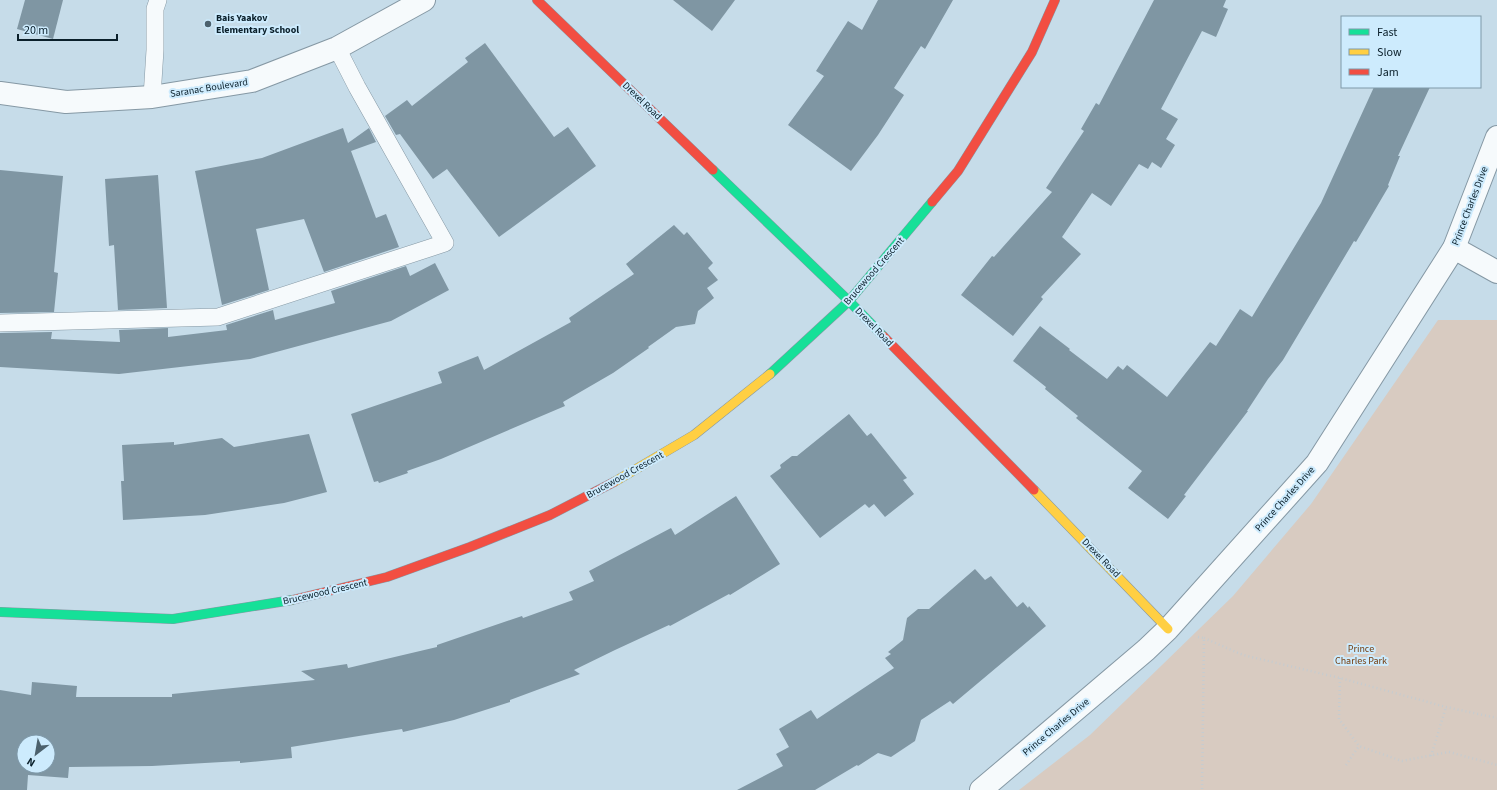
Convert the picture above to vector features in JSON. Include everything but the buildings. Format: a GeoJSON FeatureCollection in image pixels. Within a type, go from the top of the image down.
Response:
{"type":"FeatureCollection","features":[{"type":"Feature","properties":{"kind":"street","name":"Saranac Boulevard"},"geometry":{"type":"LineString","coordinates":[[0,93],[66,102],[152,97],[252,81],[337,48],[424,0]]}},
{"type":"Feature","properties":{"kind":"street","name":"Drexel Road"},"geometry":{"type":"LineString","coordinates":[[537,0],[849,301],[1135,594],[1168,630]]}},
{"type":"Feature","properties":{"kind":"street","name":"Brucewood Crescent"},"geometry":{"type":"LineString","coordinates":[[0,612],[173,619],[284,602],[395,574],[550,515],[624,477],[694,435],[749,392],[779,368],[849,301],[958,171],[1032,52],[1055,0]]}},
{"type":"Feature","properties":{"kind":"street","name":"Prince Charles Drive"},"geometry":{"type":"LineString","coordinates":[[981,790],[1168,630],[1317,463],[1454,248],[1497,137]]}},
{"type":"Feature","properties":{"kind":"street"},"geometry":{"type":"LineString","coordinates":[[1454,248],[1497,272]]}},
{"type":"Feature","properties":{"kind":"lane"},"geometry":{"type":"LineString","coordinates":[[152,97],[155,50],[155,9],[158,0]]}},
{"type":"Feature","properties":{"kind":"lane"},"geometry":{"type":"LineString","coordinates":[[0,323],[218,318],[445,243],[357,87],[337,48]]}},
{"type":"Feature","properties":{"kind":"path"},"geometry":{"type":"LineString","coordinates":[[1168,630],[1204,638],[1243,655],[1340,678],[1446,707],[1497,718]]}},
{"type":"Feature","properties":{"kind":"path"},"geometry":{"type":"LineString","coordinates":[[1202,790],[1204,638]]}},
{"type":"Feature","properties":{"kind":"path"},"geometry":{"type":"LineString","coordinates":[[1340,678],[1339,718],[1359,746],[1402,761],[1449,752],[1497,765]]}},
{"type":"Feature","properties":{"kind":"path"},"geometry":{"type":"LineString","coordinates":[[1432,756],[1446,707]]}},
{"type":"Feature","properties":{"kind":"path"},"geometry":{"type":"LineString","coordinates":[[1346,765],[1359,746]]}},
{"type":"Feature","properties":{"kind":"green space","name":"Prince Charles Park"},"geometry":{"type":"Polygon","coordinates":[[[1438,320],[1497,320],[1497,790],[1019,790],[1090,735],[1233,596],[1311,504],[1438,320]]]}},
{"type":"Feature","properties":{"kind":"traffic: fast"},"geometry":{"type":"LineString","coordinates":[[713,170],[849,301],[883,336]]}},
{"type":"Feature","properties":{"kind":"traffic: fast"},"geometry":{"type":"LineString","coordinates":[[770,374],[849,301],[932,202]]}},
{"type":"Feature","properties":{"kind":"traffic: fast"},"geometry":{"type":"LineString","coordinates":[[0,612],[173,619],[292,600]]}},
{"type":"Feature","properties":{"kind":"traffic: slow"},"geometry":{"type":"LineString","coordinates":[[614,482],[694,435],[770,374]]}},
{"type":"Feature","properties":{"kind":"traffic: slow"},"geometry":{"type":"LineString","coordinates":[[1034,490],[1168,629]]}},
{"type":"Feature","properties":{"kind":"traffic: jam"},"geometry":{"type":"LineString","coordinates":[[537,0],[713,170]]}},
{"type":"Feature","properties":{"kind":"traffic: jam"},"geometry":{"type":"LineString","coordinates":[[932,202],[958,171],[1032,52],[1055,0]]}},
{"type":"Feature","properties":{"kind":"traffic: jam"},"geometry":{"type":"LineString","coordinates":[[883,336],[1034,490]]}},
{"type":"Feature","properties":{"kind":"traffic: jam"},"geometry":{"type":"LineString","coordinates":[[292,600],[387,577],[470,547],[550,515],[614,482]]}},
{"type":"Feature","properties":{"kind":"place","name":"Bais Yaakov Elementary School"},"geometry":{"type":"Point","coordinates":[208,24]}}]}
